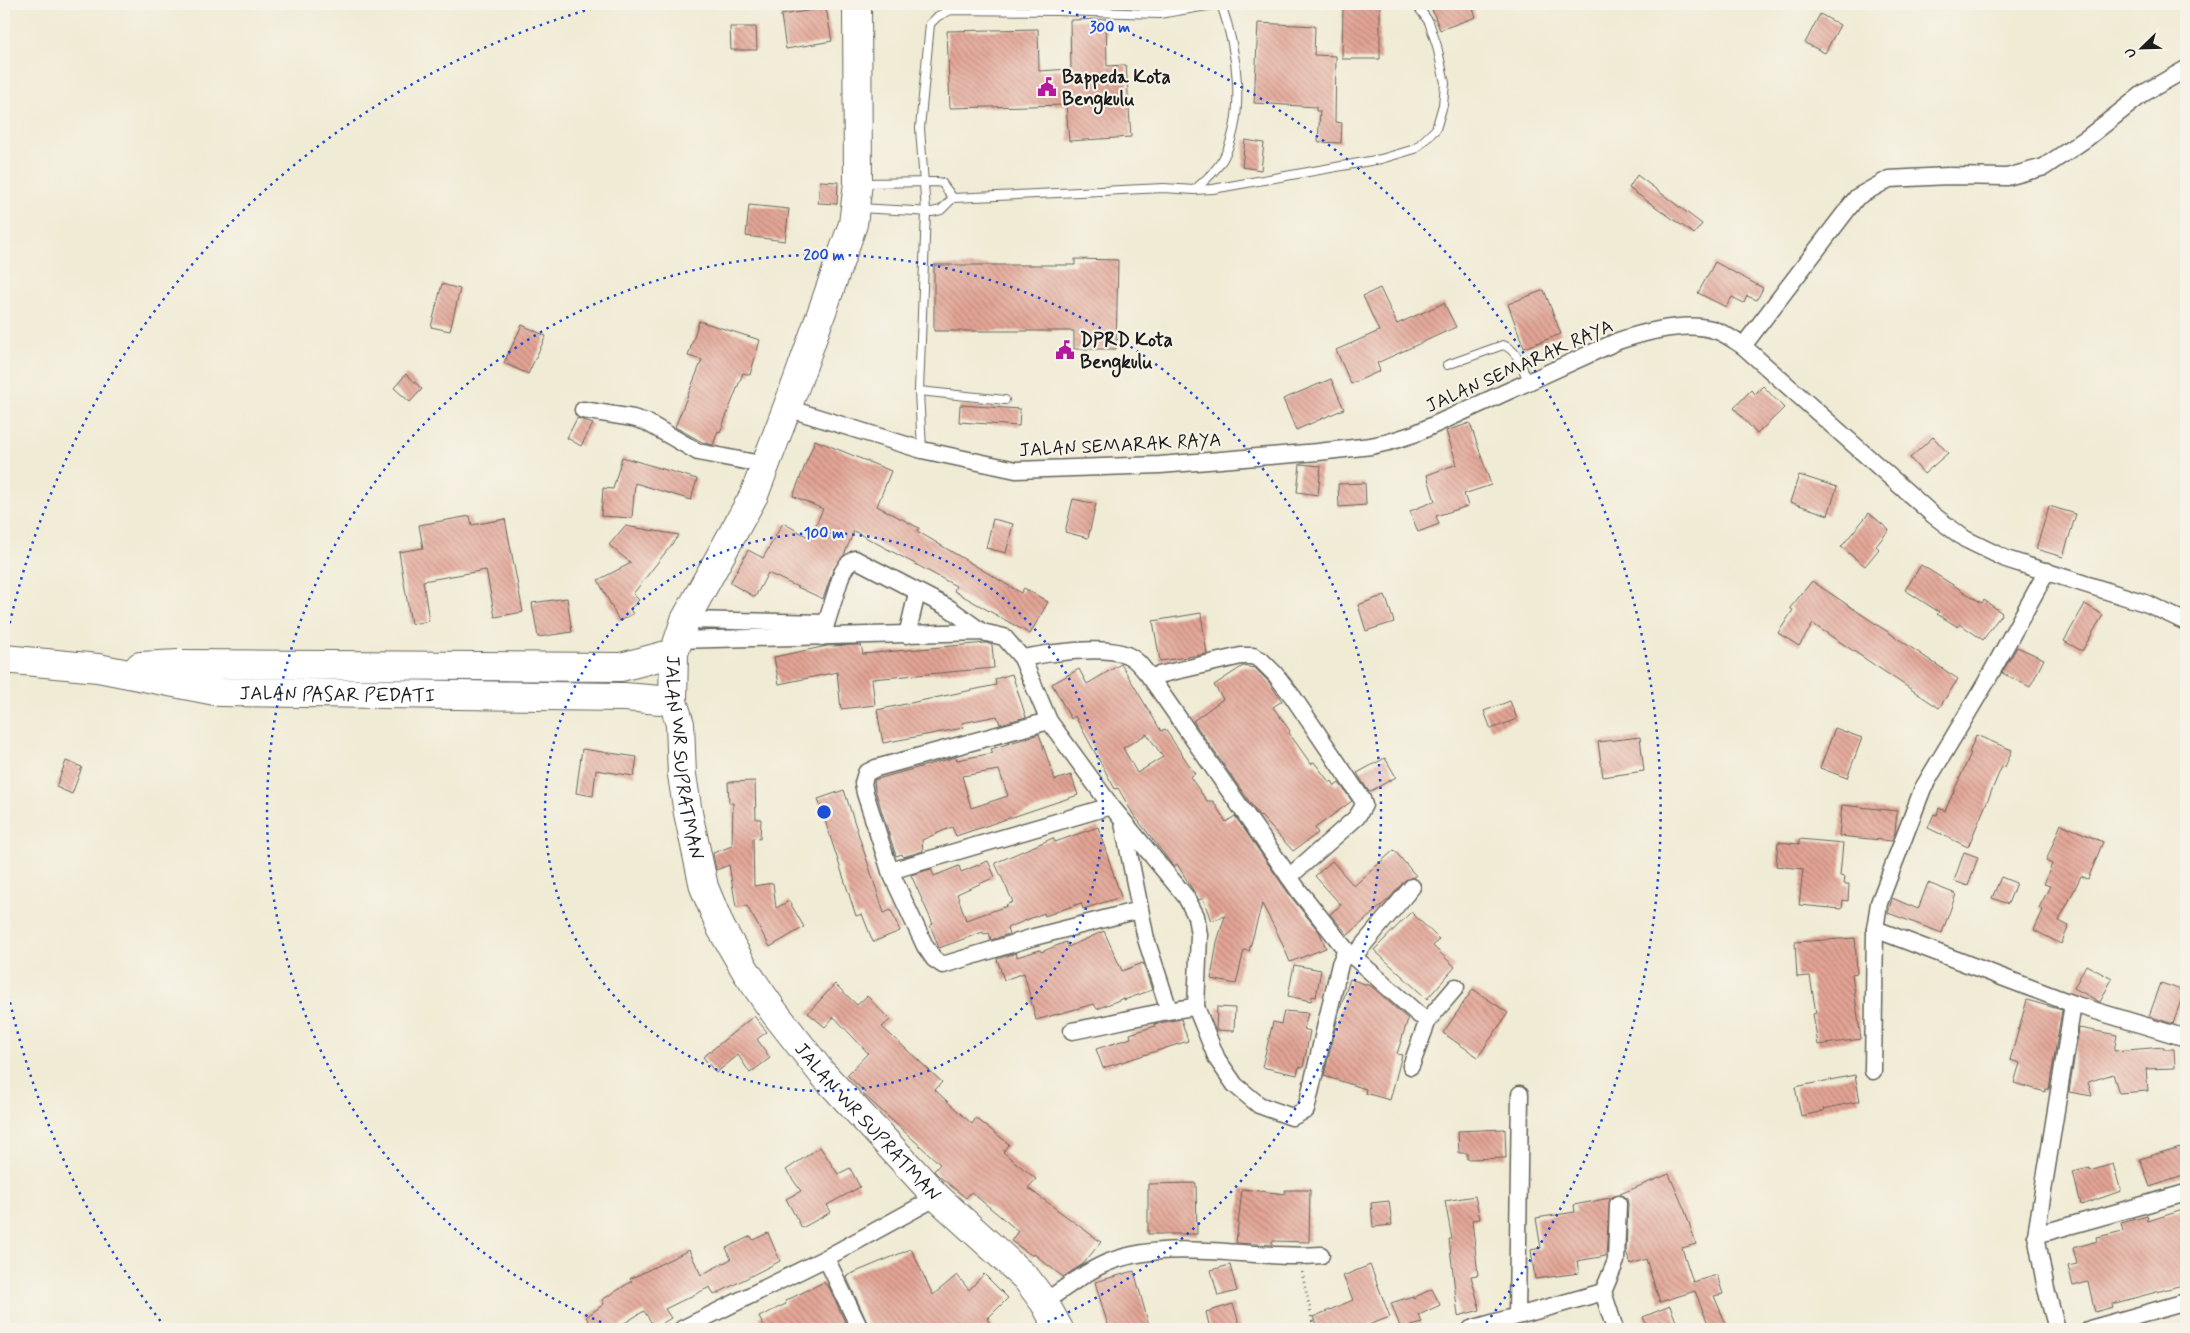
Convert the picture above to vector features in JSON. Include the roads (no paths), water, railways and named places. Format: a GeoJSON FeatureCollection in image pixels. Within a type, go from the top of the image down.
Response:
{"type":"FeatureCollection","features":[{"type":"Feature","properties":{"kind":"highway","name":"JALAN WR SUPRATMAN"},"geometry":{"type":"LineString","coordinates":[[857,4],[856,195],[853,224],[754,495],[679,638],[673,701],[680,724],[682,775],[704,887],[721,928],[747,973],[774,1012],[822,1073],[937,1196],[1020,1272],[1044,1302],[1059,1329]]}},
{"type":"Feature","properties":{"kind":"highway"},"geometry":{"type":"LineString","coordinates":[[98,668],[179,664],[622,667],[679,638]]}},
{"type":"Feature","properties":{"kind":"highway","name":"JALAN PASAR PEDATI"},"geometry":{"type":"LineString","coordinates":[[4,659],[98,668],[220,692],[624,697],[673,701]]}},
{"type":"Feature","properties":{"kind":"street"},"geometry":{"type":"LineString","coordinates":[[1743,346],[1857,197],[1888,179],[1948,176],[2007,177],[2044,167],[2087,138],[2144,93],[2186,68]]}},
{"type":"Feature","properties":{"kind":"street","name":"JALAN SEMARAK RAYA"},"geometry":{"type":"LineString","coordinates":[[787,408],[922,450],[1016,470],[1160,465],[1318,452],[1389,442],[1447,420],[1618,341],[1648,332],[1683,326],[1716,330],[1743,346],[1933,515],[1965,539],[2006,558],[2148,604],[2186,622]]}},
{"type":"Feature","properties":{"kind":"street"},"geometry":{"type":"LineString","coordinates":[[583,410],[646,422],[698,452],[766,465]]}},
{"type":"Feature","properties":{"kind":"street"},"geometry":{"type":"LineString","coordinates":[[824,630],[842,573],[854,559],[949,608],[982,632]]}},
{"type":"Feature","properties":{"kind":"street"},"geometry":{"type":"LineString","coordinates":[[1873,1071],[1875,929],[1879,903],[1923,788],[1985,684],[2047,571]]}},
{"type":"Feature","properties":{"kind":"street"},"geometry":{"type":"LineString","coordinates":[[907,635],[917,592]]}},
{"type":"Feature","properties":{"kind":"street"},"geometry":{"type":"LineString","coordinates":[[679,638],[824,630],[907,635],[982,632],[1004,637],[1022,658],[1050,721],[1110,806],[1186,897],[1196,916],[1199,935],[1196,1007],[1218,1059],[1235,1085],[1259,1105],[1292,1117],[1301,1114],[1309,1104],[1340,964],[1412,887]]}},
{"type":"Feature","properties":{"kind":"street"},"geometry":{"type":"LineString","coordinates":[[1022,658],[1055,652],[1102,652],[1126,654],[1135,660],[1150,677],[1289,877],[1349,953],[1418,1015],[1428,1020]]}},
{"type":"Feature","properties":{"kind":"street"},"geometry":{"type":"LineString","coordinates":[[1150,677],[1241,656],[1253,656],[1261,660],[1275,674],[1293,697],[1362,799],[1364,805],[1357,817],[1289,877]]}},
{"type":"Feature","properties":{"kind":"street"},"geometry":{"type":"LineString","coordinates":[[1050,721],[876,768],[866,773],[863,783],[865,793],[890,871],[924,946],[934,960],[943,965],[1034,937],[1139,910]]}},
{"type":"Feature","properties":{"kind":"street"},"geometry":{"type":"LineString","coordinates":[[890,871],[1110,806]]}},
{"type":"Feature","properties":{"kind":"street"},"geometry":{"type":"LineString","coordinates":[[1123,821],[1146,939],[1169,1010]]}},
{"type":"Feature","properties":{"kind":"street"},"geometry":{"type":"LineString","coordinates":[[1875,929],[2073,1004],[2186,1038]]}},
{"type":"Feature","properties":{"kind":"street"},"geometry":{"type":"LineString","coordinates":[[1411,1066],[1428,1020],[1456,987]]}},
{"type":"Feature","properties":{"kind":"street"},"geometry":{"type":"LineString","coordinates":[[2057,1329],[2046,1290],[2036,1235],[2073,1004]]}},
{"type":"Feature","properties":{"kind":"street"},"geometry":{"type":"LineString","coordinates":[[1072,1031],[1121,1022],[1169,1010],[1196,1007]]}},
{"type":"Feature","properties":{"kind":"street"},"geometry":{"type":"LineString","coordinates":[[1517,1316],[1520,1094]]}},
{"type":"Feature","properties":{"kind":"street"},"geometry":{"type":"LineString","coordinates":[[2036,1235],[2186,1193]]}},
{"type":"Feature","properties":{"kind":"street"},"geometry":{"type":"LineString","coordinates":[[682,1329],[826,1258],[937,1196]]}},
{"type":"Feature","properties":{"kind":"street"},"geometry":{"type":"LineString","coordinates":[[1615,1329],[1603,1292],[1616,1261],[1618,1204]]}},
{"type":"Feature","properties":{"kind":"street"},"geometry":{"type":"LineString","coordinates":[[1044,1302],[1100,1265],[1123,1257],[1200,1250],[1300,1257],[1320,1256]]}},
{"type":"Feature","properties":{"kind":"street"},"geometry":{"type":"LineString","coordinates":[[826,1258],[860,1329]]}},
{"type":"Feature","properties":{"kind":"street"},"geometry":{"type":"LineString","coordinates":[[1471,1329],[1603,1292]]}},
{"type":"Feature","properties":{"kind":"street"},"geometry":{"type":"LineString","coordinates":[[2090,1329],[2186,1302]]}},
{"type":"Feature","properties":{"kind":"lane"},"geometry":{"type":"LineString","coordinates":[[922,450],[919,391],[926,212],[920,128],[930,24],[938,16],[951,10],[972,9],[1159,14],[1220,4],[1234,47],[1237,85],[1235,128],[1223,159],[1194,190]]}},
{"type":"Feature","properties":{"kind":"lane"},"geometry":{"type":"LineString","coordinates":[[856,195],[926,212],[941,210],[953,198],[1164,188],[1213,189],[1381,159],[1415,150],[1436,129],[1443,105],[1445,83],[1437,46],[1429,22],[1416,4]]}},
{"type":"Feature","properties":{"kind":"lane"},"geometry":{"type":"LineString","coordinates":[[856,195],[924,182],[942,183],[953,198]]}},
{"type":"Feature","properties":{"kind":"lane"},"geometry":{"type":"LineString","coordinates":[[1447,365],[1503,345],[1510,347],[1515,353],[1528,381]]}},
{"type":"Feature","properties":{"kind":"lane"},"geometry":{"type":"LineString","coordinates":[[919,391],[1005,400]]}},
{"type":"Feature","properties":{"kind":"place","name":"Bappeda Kota Bengkulu"},"geometry":{"type":"Point","coordinates":[1047,87]}},
{"type":"Feature","properties":{"kind":"place","name":"DPRD Kota Bengkulu"},"geometry":{"type":"Point","coordinates":[1065,350]}}]}
